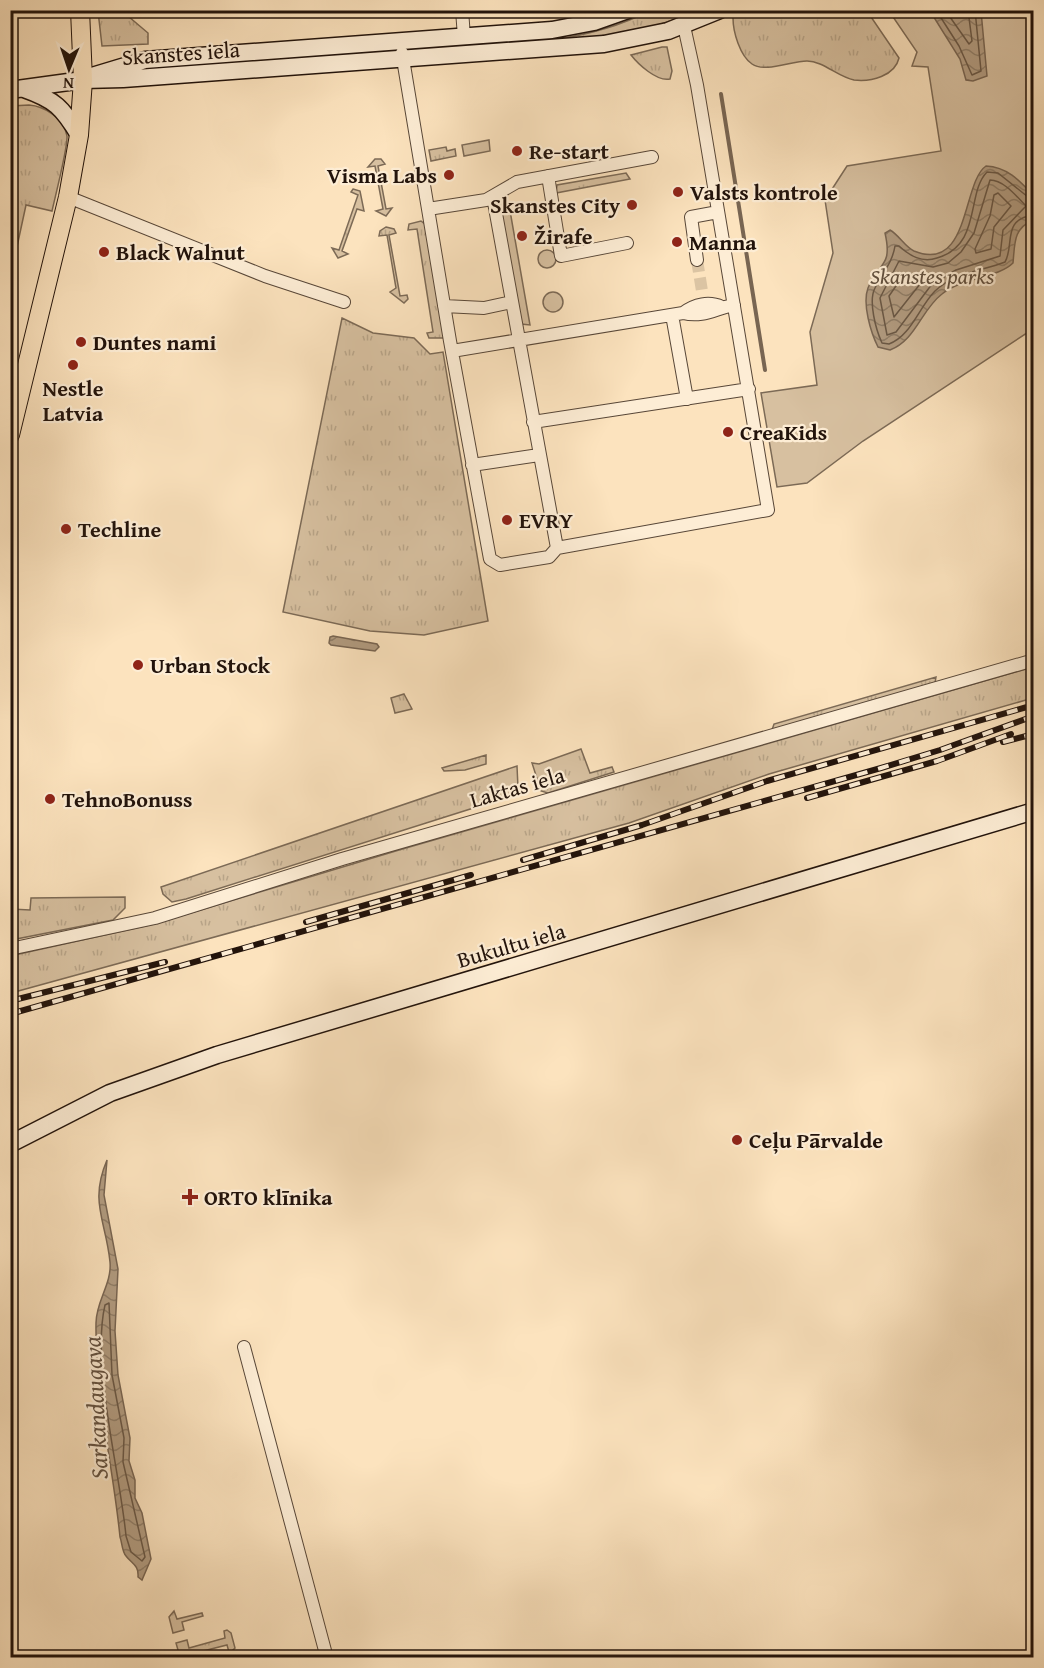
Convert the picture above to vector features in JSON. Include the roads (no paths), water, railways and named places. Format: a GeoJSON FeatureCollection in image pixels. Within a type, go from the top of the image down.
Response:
{"type":"FeatureCollection","features":[{"type":"Feature","properties":{"kind":"main road"},"geometry":{"type":"LineString","coordinates":[[10,435],[68,197],[79,135],[83,80],[80,10]]}},
{"type":"Feature","properties":{"kind":"street"},"geometry":{"type":"LineString","coordinates":[[462,10],[464,37]]}},
{"type":"Feature","properties":{"kind":"street","name":"Skanstes iela"},"geometry":{"type":"LineString","coordinates":[[402,51],[464,37],[568,28],[628,10]]}},
{"type":"Feature","properties":{"kind":"street","name":"Skanstes iela"},"geometry":{"type":"LineString","coordinates":[[17,89],[83,80],[123,79],[402,51],[604,44],[653,35],[684,26],[720,10]]}},
{"type":"Feature","properties":{"kind":"street"},"geometry":{"type":"LineString","coordinates":[[402,51],[472,465],[490,559],[500,566],[549,557],[557,549],[768,510],[749,389],[728,306],[718,212],[697,85],[684,26]]}},
{"type":"Feature","properties":{"kind":"street"},"geometry":{"type":"LineString","coordinates":[[17,89],[47,97],[63,109],[79,135]]}},
{"type":"Feature","properties":{"kind":"street"},"geometry":{"type":"LineString","coordinates":[[428,209],[493,197],[517,182],[652,157]]}},
{"type":"Feature","properties":{"kind":"street"},"geometry":{"type":"LineString","coordinates":[[548,176],[561,256],[627,243]]}},
{"type":"Feature","properties":{"kind":"street"},"geometry":{"type":"LineString","coordinates":[[68,197],[265,276],[344,302]]}},
{"type":"Feature","properties":{"kind":"street"},"geometry":{"type":"LineString","coordinates":[[493,197],[557,549]]}},
{"type":"Feature","properties":{"kind":"street"},"geometry":{"type":"LineString","coordinates":[[697,260],[691,217],[718,212]]}},
{"type":"Feature","properties":{"kind":"street"},"geometry":{"type":"LineString","coordinates":[[702,291],[704,304]]}},
{"type":"Feature","properties":{"kind":"street"},"geometry":{"type":"LineString","coordinates":[[444,306],[484,308],[512,302]]}},
{"type":"Feature","properties":{"kind":"street"},"geometry":{"type":"LineString","coordinates":[[678,314],[691,306],[713,303],[728,306]]}},
{"type":"Feature","properties":{"kind":"street"},"geometry":{"type":"LineString","coordinates":[[452,351],[678,314],[694,316],[728,306]]}},
{"type":"Feature","properties":{"kind":"street"},"geometry":{"type":"LineString","coordinates":[[678,314],[687,399]]}},
{"type":"Feature","properties":{"kind":"street"},"geometry":{"type":"LineString","coordinates":[[533,422],[749,389]]}},
{"type":"Feature","properties":{"kind":"street"},"geometry":{"type":"LineString","coordinates":[[472,465],[539,455]]}},
{"type":"Feature","properties":{"kind":"street","name":"Laktas iela"},"geometry":{"type":"LineString","coordinates":[[10,949],[154,918],[311,868],[1034,660]]}},
{"type":"Feature","properties":{"kind":"street","name":"Bukultu iela"},"geometry":{"type":"LineString","coordinates":[[10,1144],[111,1093],[217,1055],[1034,811]]}},
{"type":"Feature","properties":{"kind":"street"},"geometry":{"type":"LineString","coordinates":[[244,1347],[327,1658]]}},
{"type":"Feature","properties":{"kind":"water"},"geometry":{"type":"Polygon","coordinates":[[[930,11],[981,11],[987,76],[973,81],[966,80],[960,59],[930,11]]]}},
{"type":"Feature","properties":{"kind":"water"},"geometry":{"type":"Polygon","coordinates":[[[986,166],[1000,169],[1018,179],[1033,195],[1033,220],[1018,232],[1013,263],[999,272],[950,288],[935,301],[912,332],[899,345],[890,350],[878,347],[868,318],[866,295],[872,280],[886,259],[885,233],[890,230],[914,251],[932,255],[946,250],[962,223],[978,175],[986,166]]]}},
{"type":"Feature","properties":{"kind":"water"},"geometry":{"type":"Polygon","coordinates":[[[330,637],[377,644],[379,647],[375,651],[331,645],[330,637]]]}},
{"type":"Feature","properties":{"kind":"water"},"geometry":{"type":"Polygon","coordinates":[[[107,1160],[104,1195],[118,1269],[115,1331],[118,1375],[130,1438],[129,1461],[135,1480],[135,1498],[142,1513],[151,1559],[142,1580],[138,1577],[136,1567],[125,1554],[120,1537],[98,1377],[96,1323],[98,1307],[110,1270],[99,1200],[99,1188],[107,1160]]]}},
{"type":"Feature","properties":{"kind":"waterway"},"geometry":{"type":"LineString","coordinates":[[721,94],[765,370]]}},
{"type":"Feature","properties":{"kind":"tunnel"},"geometry":{"type":"LineString","coordinates":[[697,260],[702,291]]}},
{"type":"Feature","properties":{"kind":"railway"},"geometry":{"type":"LineString","coordinates":[[523,860],[642,825],[767,781],[1034,705]]}},
{"type":"Feature","properties":{"kind":"railway"},"geometry":{"type":"LineString","coordinates":[[10,1014],[881,768],[940,750],[1034,716]]}},
{"type":"Feature","properties":{"kind":"railway"},"geometry":{"type":"LineString","coordinates":[[807,798],[937,761],[1011,734]]}},
{"type":"Feature","properties":{"kind":"railway"},"geometry":{"type":"LineString","coordinates":[[1003,742],[1034,734]]}},
{"type":"Feature","properties":{"kind":"railway"},"geometry":{"type":"LineString","coordinates":[[306,922],[471,875]]}},
{"type":"Feature","properties":{"kind":"railway"},"geometry":{"type":"LineString","coordinates":[[10,1001],[165,962]]}},
{"type":"Feature","properties":{"kind":"place","name":"Re-start"},"geometry":{"type":"Point","coordinates":[517,151]}},
{"type":"Feature","properties":{"kind":"place","name":"Visma Labs"},"geometry":{"type":"Point","coordinates":[449,175]}},
{"type":"Feature","properties":{"kind":"place","name":"Valsts kontrole"},"geometry":{"type":"Point","coordinates":[678,192]}},
{"type":"Feature","properties":{"kind":"place","name":"Skanstes City"},"geometry":{"type":"Point","coordinates":[632,205]}},
{"type":"Feature","properties":{"kind":"place","name":"Žirafe"},"geometry":{"type":"Point","coordinates":[522,236]}},
{"type":"Feature","properties":{"kind":"place","name":"Manna"},"geometry":{"type":"Point","coordinates":[677,242]}},
{"type":"Feature","properties":{"kind":"place","name":"Black Walnut"},"geometry":{"type":"Point","coordinates":[104,252]}},
{"type":"Feature","properties":{"kind":"place","name":"Duntes nami"},"geometry":{"type":"Point","coordinates":[81,342]}},
{"type":"Feature","properties":{"kind":"place","name":"Nestle Latvia"},"geometry":{"type":"Point","coordinates":[73,365]}},
{"type":"Feature","properties":{"kind":"place","name":"CreaKids"},"geometry":{"type":"Point","coordinates":[728,432]}},
{"type":"Feature","properties":{"kind":"place","name":"EVRY"},"geometry":{"type":"Point","coordinates":[507,520]}},
{"type":"Feature","properties":{"kind":"place","name":"Techline"},"geometry":{"type":"Point","coordinates":[66,529]}},
{"type":"Feature","properties":{"kind":"place","name":"Urban Stock"},"geometry":{"type":"Point","coordinates":[138,665]}},
{"type":"Feature","properties":{"kind":"place","name":"TehnoBonuss"},"geometry":{"type":"Point","coordinates":[50,799]}},
{"type":"Feature","properties":{"kind":"place","name":"Ceļu Pārvalde"},"geometry":{"type":"Point","coordinates":[737,1140]}},
{"type":"Feature","properties":{"kind":"place","name":"ORTO klīnika"},"geometry":{"type":"Point","coordinates":[190,1197]}},
{"type":"Feature","properties":{"kind":"park label","name":"Skanstes parks"},"geometry":{"type":"Point","coordinates":[932,276]}},
{"type":"Feature","properties":{"kind":"water label","name":"Sarkandaugava"},"geometry":{"type":"Point","coordinates":[96,1408]}}]}
